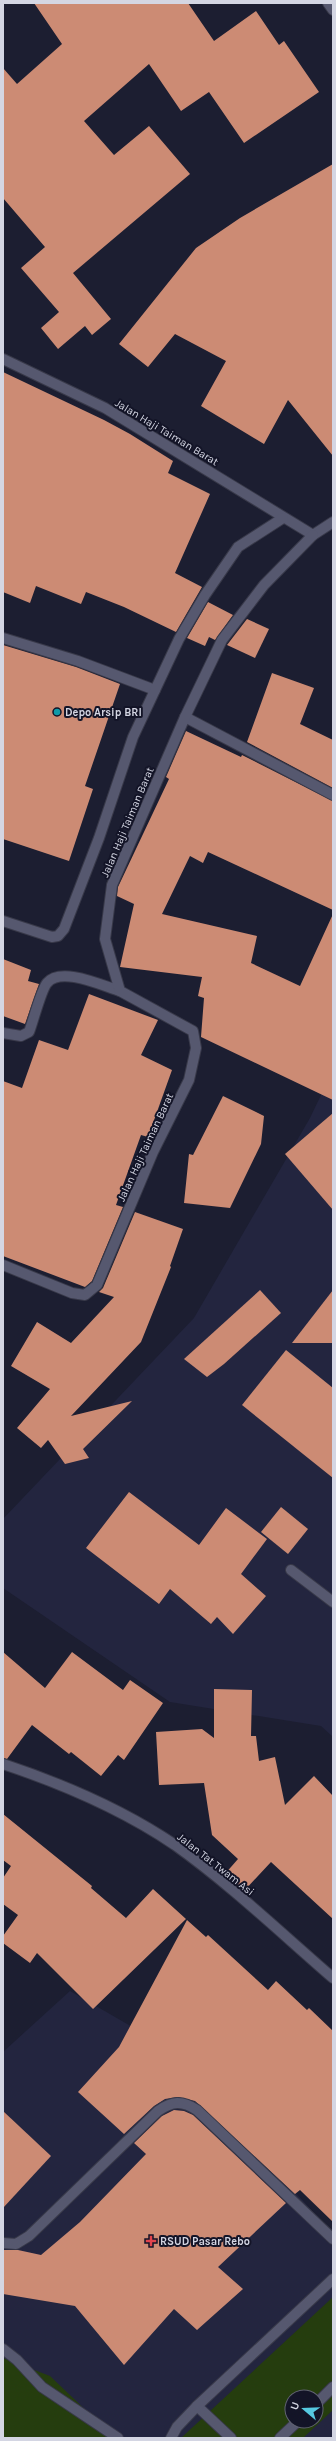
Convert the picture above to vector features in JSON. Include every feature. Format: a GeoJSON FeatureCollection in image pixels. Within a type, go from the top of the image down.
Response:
{"type":"FeatureCollection","features":[{"type":"Feature","properties":{"kind":"street"},"geometry":{"type":"LineString","coordinates":[[328,3],[333,10]]}},
{"type":"Feature","properties":{"kind":"street","name":"Jalan Haji Taiman Barat"},"geometry":{"type":"LineString","coordinates":[[3,359],[105,408],[313,535]]}},
{"type":"Feature","properties":{"kind":"street"},"geometry":{"type":"LineString","coordinates":[[3,921],[52,936],[58,936],[64,929],[99,838],[133,737],[179,639],[205,595],[238,547],[283,518]]}},
{"type":"Feature","properties":{"kind":"street","name":"Jalan Haji Taiman Barat"},"geometry":{"type":"LineString","coordinates":[[3,1265],[72,1293],[85,1295],[97,1285],[153,1152],[189,1080],[196,1048],[193,1031],[120,991],[105,939],[112,885],[185,717],[222,640],[264,585],[313,535],[333,522]]}},
{"type":"Feature","properties":{"kind":"street"},"geometry":{"type":"LineString","coordinates":[[3,638],[78,661],[155,690]]}},
{"type":"Feature","properties":{"kind":"street"},"geometry":{"type":"LineString","coordinates":[[185,717],[333,795]]}},
{"type":"Feature","properties":{"kind":"street"},"geometry":{"type":"LineString","coordinates":[[3,1033],[21,1036],[29,1032],[47,983],[56,976],[68,976],[120,991]]}},
{"type":"Feature","properties":{"kind":"street"},"geometry":{"type":"LineString","coordinates":[[291,1570],[333,1602]]}},
{"type":"Feature","properties":{"kind":"street","name":"Jalan Tat Twam Asi"},"geometry":{"type":"LineString","coordinates":[[3,1764],[47,1778],[95,1798],[175,1845],[233,1892],[333,1978]]}},
{"type":"Feature","properties":{"kind":"street"},"geometry":{"type":"LineString","coordinates":[[3,2243],[16,2244],[29,2236],[158,2111],[167,2105],[178,2102],[189,2104],[197,2110],[333,2239]]}},
{"type":"Feature","properties":{"kind":"street"},"geometry":{"type":"LineString","coordinates":[[171,2438],[176,2427],[197,2406],[333,2279]]}},
{"type":"Feature","properties":{"kind":"street"},"geometry":{"type":"LineString","coordinates":[[3,2349],[17,2360],[42,2386],[118,2438]]}},
{"type":"Feature","properties":{"kind":"street"},"geometry":{"type":"LineString","coordinates":[[324,2396],[333,2387]]}},
{"type":"Feature","properties":{"kind":"street"},"geometry":{"type":"LineString","coordinates":[[197,2406],[231,2438]]}},
{"type":"Feature","properties":{"kind":"street"},"geometry":{"type":"LineString","coordinates":[[280,2438],[290,2429]]}},
{"type":"Feature","properties":{"kind":"shaded area"},"geometry":{"type":"Polygon","coordinates":[[[333,1070],[333,1737],[321,1726],[170,1702],[3,1588],[3,1519],[194,1318],[310,1118],[333,1070]]]}},
{"type":"Feature","properties":{"kind":"shaded area"},"geometry":{"type":"Polygon","coordinates":[[[70,1991],[160,2043],[333,2234],[333,2438],[3,2438],[3,2052],[70,1991]]]}},
{"type":"Feature","properties":{"kind":"green space"},"geometry":{"type":"Polygon","coordinates":[[[333,2297],[333,2410],[324,2418],[324,2389],[284,2389],[284,2429],[313,2429],[303,2438],[181,2438],[333,2297]]]}},
{"type":"Feature","properties":{"kind":"green space"},"geometry":{"type":"Polygon","coordinates":[[[3,2358],[50,2376],[115,2438],[3,2438],[3,2358]]]}},
{"type":"Feature","properties":{"kind":"building"},"geometry":{"type":"Polygon","coordinates":[[[34,3],[188,3],[214,41],[256,11],[279,45],[284,41],[319,92],[244,143],[209,92],[181,111],[149,64],[84,121],[114,155],[149,126],[190,174],[73,273],[111,319],[92,335],[85,326],[58,349],[41,328],[59,312],[21,268],[45,247],[3,198],[3,68],[17,84],[62,44],[34,3]]]}},
{"type":"Feature","properties":{"kind":"building"},"geometry":{"type":"Polygon","coordinates":[[[333,164],[333,456],[288,400],[264,444],[201,406],[226,361],[175,334],[148,367],[119,344],[196,248],[240,218],[333,164]]]}},
{"type":"Feature","properties":{"kind":"building"},"geometry":{"type":"Polygon","coordinates":[[[3,372],[130,434],[173,461],[168,473],[210,494],[175,573],[202,587],[176,632],[124,607],[86,592],[81,604],[36,586],[30,603],[3,592],[3,372]]]}},
{"type":"Feature","properties":{"kind":"building"},"geometry":{"type":"Polygon","coordinates":[[[208,602],[233,615],[215,640],[209,637],[205,646],[187,638],[208,602]]]}},
{"type":"Feature","properties":{"kind":"building"},"geometry":{"type":"Polygon","coordinates":[[[247,619],[269,629],[255,658],[227,645],[247,619]]]}},
{"type":"Feature","properties":{"kind":"building"},"geometry":{"type":"Polygon","coordinates":[[[3,645],[76,667],[120,684],[85,786],[93,789],[69,861],[3,839],[3,645]]]}},
{"type":"Feature","properties":{"kind":"building"},"geometry":{"type":"Polygon","coordinates":[[[272,673],[314,688],[300,724],[333,740],[333,788],[247,742],[272,673]]]}},
{"type":"Feature","properties":{"kind":"building"},"geometry":{"type":"Polygon","coordinates":[[[186,731],[241,757],[242,755],[333,801],[333,910],[208,852],[203,863],[190,856],[162,914],[257,936],[251,963],[300,986],[333,914],[333,1100],[201,1037],[204,998],[198,996],[202,977],[120,967],[134,904],[117,896],[118,887],[169,779],[166,777],[186,731]]]}},
{"type":"Feature","properties":{"kind":"building"},"geometry":{"type":"Polygon","coordinates":[[[3,959],[31,970],[28,981],[39,984],[25,1024],[3,1016],[3,959]]]}},
{"type":"Feature","properties":{"kind":"building"},"geometry":{"type":"Polygon","coordinates":[[[89,994],[158,1020],[141,1055],[172,1070],[148,1137],[141,1135],[116,1205],[123,1207],[92,1281],[85,1287],[3,1256],[3,1081],[22,1088],[39,1040],[68,1050],[89,994]]]}},
{"type":"Feature","properties":{"kind":"building"},"geometry":{"type":"Polygon","coordinates":[[[223,1096],[264,1116],[261,1144],[230,1208],[184,1203],[189,1154],[193,1155],[223,1096]]]}},
{"type":"Feature","properties":{"kind":"building"},"geometry":{"type":"Polygon","coordinates":[[[333,1113],[333,1210],[285,1154],[333,1113]]]}},
{"type":"Feature","properties":{"kind":"building"},"geometry":{"type":"Polygon","coordinates":[[[135,1212],[183,1229],[170,1266],[171,1267],[141,1342],[71,1416],[132,1401],[83,1449],[89,1458],[65,1464],[48,1440],[41,1448],[17,1428],[50,1389],[11,1366],[37,1322],[71,1343],[114,1297],[99,1292],[103,1288],[135,1212]]]}},
{"type":"Feature","properties":{"kind":"building"},"geometry":{"type":"Polygon","coordinates":[[[260,1290],[281,1313],[224,1364],[207,1377],[184,1359],[260,1290]]]}},
{"type":"Feature","properties":{"kind":"building"},"geometry":{"type":"Polygon","coordinates":[[[333,1290],[333,1343],[292,1343],[333,1290]]]}},
{"type":"Feature","properties":{"kind":"building"},"geometry":{"type":"Polygon","coordinates":[[[286,1350],[333,1388],[333,1478],[242,1405],[286,1350]]]}},
{"type":"Feature","properties":{"kind":"building"},"geometry":{"type":"Polygon","coordinates":[[[129,1492],[199,1545],[226,1508],[267,1539],[241,1574],[266,1596],[233,1634],[217,1617],[211,1624],[170,1589],[159,1604],[86,1548],[129,1492]]]}},
{"type":"Feature","properties":{"kind":"building"},"geometry":{"type":"Polygon","coordinates":[[[281,1507],[308,1529],[288,1554],[261,1532],[281,1507]]]}},
{"type":"Feature","properties":{"kind":"building"},"geometry":{"type":"Polygon","coordinates":[[[3,1652],[45,1688],[72,1652],[123,1690],[130,1680],[163,1703],[124,1760],[118,1755],[101,1776],[71,1752],[69,1754],[32,1725],[7,1759],[3,1758],[3,1652]]]}},
{"type":"Feature","properties":{"kind":"building"},"geometry":{"type":"Polygon","coordinates":[[[214,1689],[252,1690],[251,1736],[256,1736],[259,1761],[275,1757],[285,1805],[314,1776],[333,1796],[333,1919],[271,1862],[244,1891],[224,1875],[238,1859],[212,1835],[204,1783],[159,1785],[156,1732],[202,1729],[214,1738],[214,1689]]]}},
{"type":"Feature","properties":{"kind":"building"},"geometry":{"type":"Polygon","coordinates":[[[3,1814],[92,1886],[91,1888],[126,1918],[153,1889],[186,1919],[93,2009],[37,1953],[30,1963],[3,1943],[3,1936],[18,1915],[3,1904],[3,1878],[11,1866],[3,1860],[3,1814]]]}},
{"type":"Feature","properties":{"kind":"building"},"geometry":{"type":"Polygon","coordinates":[[[187,1920],[206,1937],[208,1935],[268,1990],[276,1981],[307,2010],[309,2008],[333,2031],[333,2222],[300,2190],[295,2194],[195,2101],[178,2097],[165,2099],[154,2106],[124,2134],[78,2092],[119,2047],[187,1920]]]}},
{"type":"Feature","properties":{"kind":"building","name":"RSUD Pasar Rebo"},"geometry":{"type":"Polygon","coordinates":[[[174,2110],[184,2111],[193,2115],[286,2203],[218,2267],[243,2289],[197,2330],[174,2309],[124,2365],[75,2306],[3,2294],[3,2250],[18,2250],[41,2255],[80,2222],[146,2154],[134,2143],[162,2116],[174,2110]]]}},
{"type":"Feature","properties":{"kind":"building"},"geometry":{"type":"Polygon","coordinates":[[[3,2111],[51,2156],[3,2208],[3,2111]]]}},
{"type":"Feature","properties":{"kind":"place","name":"Depo Arsip BRI"},"geometry":{"type":"Point","coordinates":[57,712]}},
{"type":"Feature","properties":{"kind":"place","name":"RSUD Pasar Rebo"},"geometry":{"type":"Point","coordinates":[151,2241]}}]}
